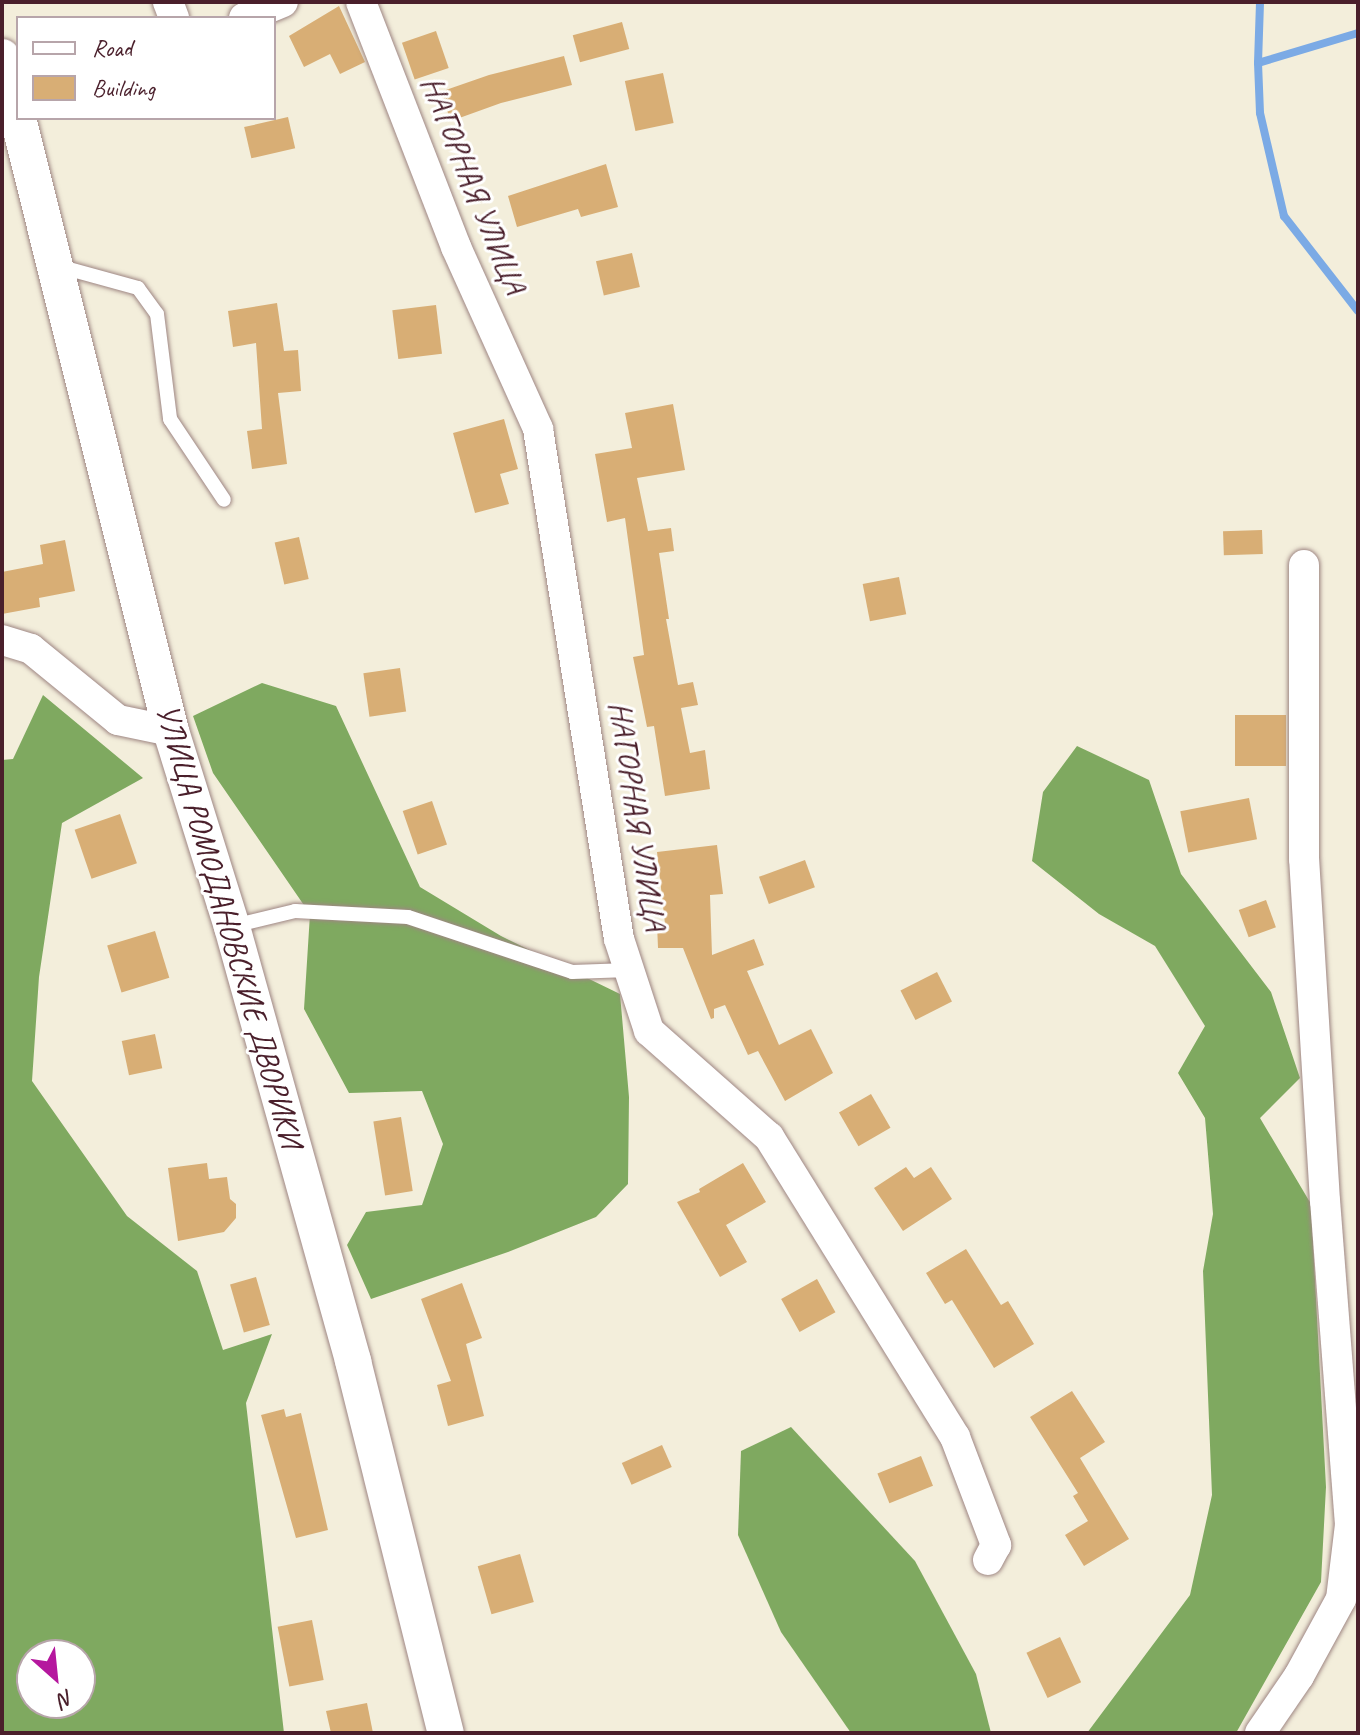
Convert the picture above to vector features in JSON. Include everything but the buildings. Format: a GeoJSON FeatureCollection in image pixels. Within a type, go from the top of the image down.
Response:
{"type":"FeatureCollection","features":[{"type":"Feature","properties":{"kind":"street"},"geometry":{"type":"LineString","coordinates":[[249,16],[283,2]]}},
{"type":"Feature","properties":{"kind":"street","name":"НАГОРНАЯ УЛИЦА"},"geometry":{"type":"LineString","coordinates":[[361,2],[456,247],[538,429],[619,939],[649,1031],[769,1137],[955,1437],[996,1545],[988,1560]]}},
{"type":"Feature","properties":{"kind":"street","name":"УЛИЦА РОМОДАНОВСКИЕ ДВОРИКИ"},"geometry":{"type":"LineString","coordinates":[[2,57],[16,104]]}},
{"type":"Feature","properties":{"kind":"street","name":"УЛИЦА РОМОДАНОВСКИЕ ДВОРИКИ"},"geometry":{"type":"LineString","coordinates":[[20,120],[171,731],[232,927],[353,1361],[446,1733]]}},
{"type":"Feature","properties":{"kind":"street"},"geometry":{"type":"LineString","coordinates":[[1260,1733],[1299,1676],[1341,1599],[1350,1525],[1325,1201],[1304,859],[1304,565]]}},
{"type":"Feature","properties":{"kind":"street"},"geometry":{"type":"LineString","coordinates":[[2,640],[31,649],[118,720],[171,731]]}},
{"type":"Feature","properties":{"kind":"lane"},"geometry":{"type":"LineString","coordinates":[[58,266],[138,288],[157,314],[170,419],[224,500]]}},
{"type":"Feature","properties":{"kind":"lane"},"geometry":{"type":"LineString","coordinates":[[232,927],[295,911],[408,917],[572,972],[629,970]]}},
{"type":"Feature","properties":{"kind":"green space"},"geometry":{"type":"Polygon","coordinates":[[[262,683],[336,706],[420,887],[501,936],[620,994],[629,1097],[628,1184],[596,1217],[508,1252],[371,1299],[347,1245],[366,1212],[422,1205],[443,1144],[422,1091],[349,1093],[304,1009],[310,914],[213,773],[193,716],[262,683]]]}},
{"type":"Feature","properties":{"kind":"green space"},"geometry":{"type":"Polygon","coordinates":[[[43,695],[143,778],[62,823],[39,977],[32,1081],[127,1216],[197,1271],[223,1350],[272,1334],[246,1403],[284,1733],[2,1733],[2,760],[13,759],[43,695]]]}},
{"type":"Feature","properties":{"kind":"green space"},"geometry":{"type":"Polygon","coordinates":[[[1077,746],[1149,780],[1181,874],[1271,992],[1300,1078],[1260,1118],[1311,1204],[1326,1487],[1321,1582],[1236,1733],[1087,1733],[1190,1595],[1212,1495],[1203,1271],[1213,1214],[1205,1118],[1178,1073],[1205,1026],[1155,946],[1099,914],[1032,861],[1043,792],[1077,746]]]}},
{"type":"Feature","properties":{"kind":"green space"},"geometry":{"type":"Polygon","coordinates":[[[791,1427],[915,1561],[976,1674],[991,1733],[851,1733],[781,1632],[738,1535],[741,1451],[791,1427]]]}},
{"type":"Feature","properties":{"kind":"waterway"},"geometry":{"type":"LineString","coordinates":[[1258,63],[1260,2]]}},
{"type":"Feature","properties":{"kind":"waterway"},"geometry":{"type":"LineString","coordinates":[[1358,33],[1258,63],[1260,113],[1284,216],[1358,311]]}}]}
